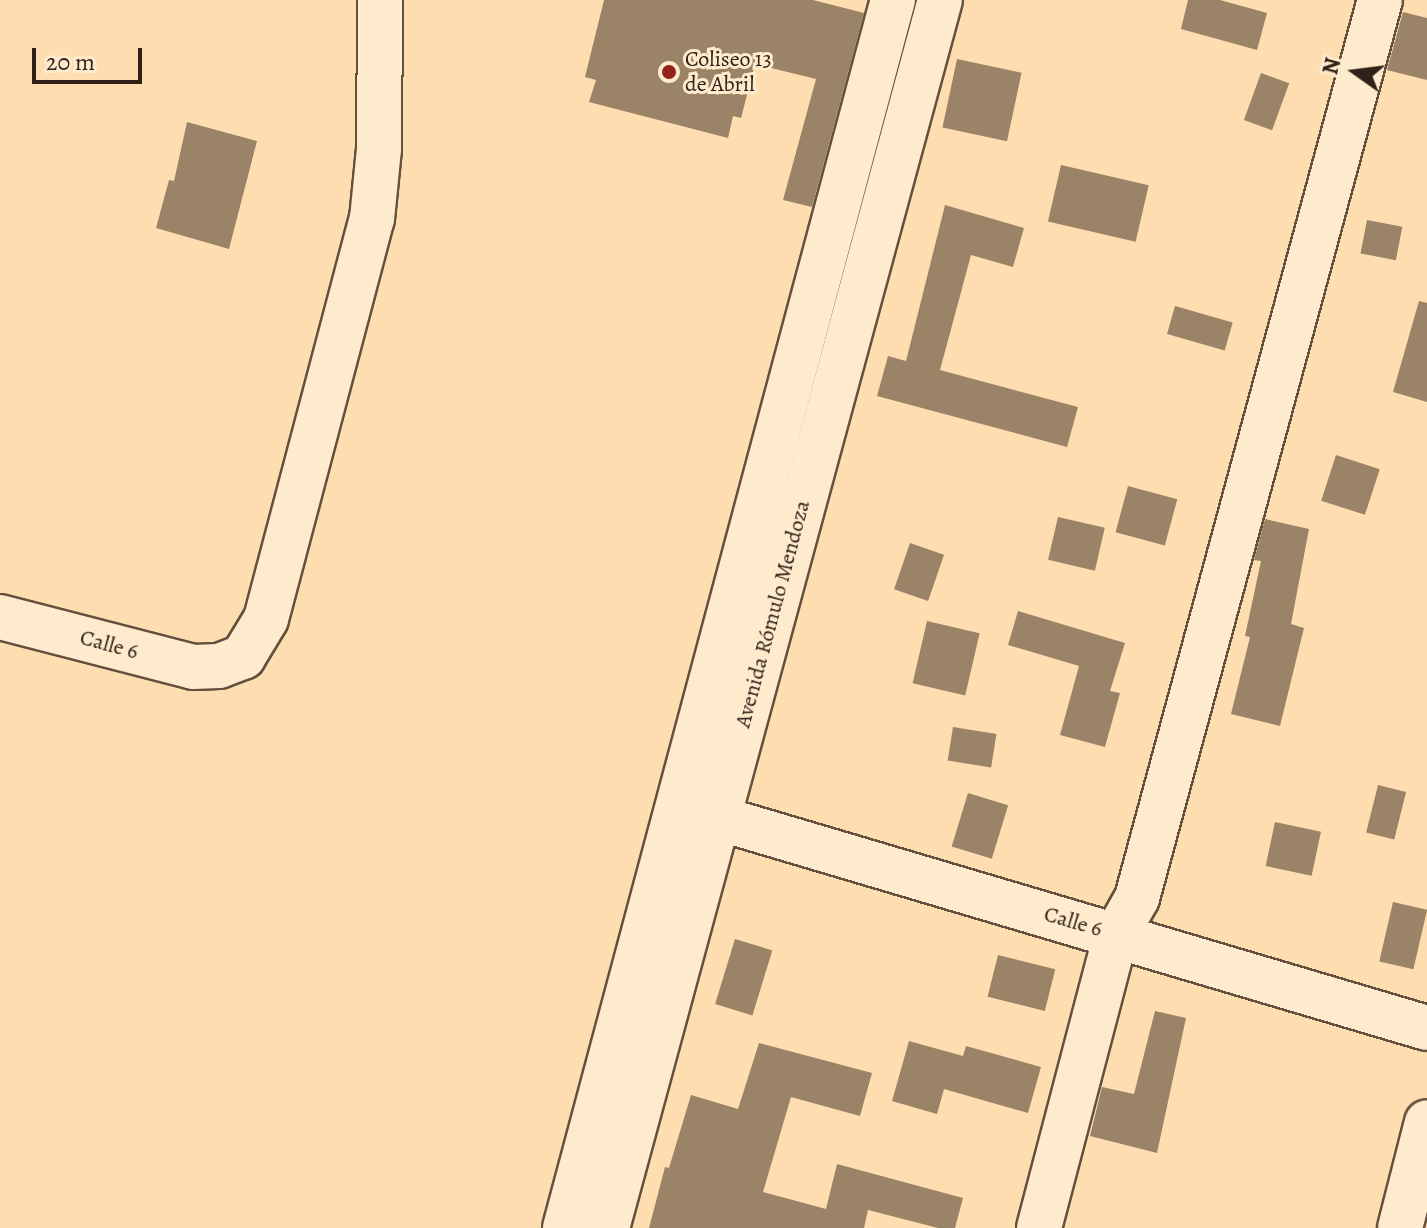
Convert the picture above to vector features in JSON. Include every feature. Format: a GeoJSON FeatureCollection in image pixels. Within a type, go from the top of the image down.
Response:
{"type":"FeatureCollection","features":[{"type":"Feature","properties":{"kind":"street","name":"Calle 6"},"geometry":{"type":"LineString","coordinates":[[0,617],[193,667],[219,666],[243,657],[266,619],[372,219],[379,149],[380,0]]}},
{"type":"Feature","properties":{"kind":"street","name":"Avenida Rómulo Mendoza"},"geometry":{"type":"LineString","coordinates":[[565,1228],[893,0]]}},
{"type":"Feature","properties":{"kind":"street","name":"Avenida Rómulo Mendoza"},"geometry":{"type":"LineString","coordinates":[[607,1228],[940,0]]}},
{"type":"Feature","properties":{"kind":"street"},"geometry":{"type":"LineString","coordinates":[[1039,1228],[1116,935],[1137,898],[1380,0]]}},
{"type":"Feature","properties":{"kind":"street","name":"Calle 6"},"geometry":{"type":"LineString","coordinates":[[718,818],[1427,1028]]}},
{"type":"Feature","properties":{"kind":"street"},"geometry":{"type":"LineString","coordinates":[[1400,1228],[1427,1122]]}},
{"type":"Feature","properties":{"kind":"building","name":"Coliseo 13 de Abril"},"geometry":{"type":"Polygon","coordinates":[[[604,0],[813,0],[864,13],[812,207],[783,200],[816,79],[755,64],[741,118],[733,116],[728,138],[589,102],[596,80],[585,77],[604,0]]]}},
{"type":"Feature","properties":{"kind":"building"},"geometry":{"type":"Polygon","coordinates":[[[1188,0],[1220,0],[1267,13],[1257,50],[1181,29],[1188,0]]]}},
{"type":"Feature","properties":{"kind":"building"},"geometry":{"type":"Polygon","coordinates":[[[1403,12],[1427,18],[1427,80],[1387,70],[1403,12]]]}},
{"type":"Feature","properties":{"kind":"building"},"geometry":{"type":"Polygon","coordinates":[[[957,59],[1022,73],[1007,141],[942,127],[957,59]]]}},
{"type":"Feature","properties":{"kind":"building"},"geometry":{"type":"Polygon","coordinates":[[[1261,73],[1289,83],[1272,130],[1244,120],[1261,73]]]}},
{"type":"Feature","properties":{"kind":"building"},"geometry":{"type":"Polygon","coordinates":[[[187,122],[257,141],[229,249],[156,228],[169,180],[174,181],[187,122]]]}},
{"type":"Feature","properties":{"kind":"building"},"geometry":{"type":"Polygon","coordinates":[[[1061,165],[1149,185],[1136,242],[1048,222],[1061,165]]]}},
{"type":"Feature","properties":{"kind":"building"},"geometry":{"type":"Polygon","coordinates":[[[945,205],[1024,228],[1013,267],[971,255],[940,370],[1078,407],[1067,447],[877,396],[888,356],[906,361],[945,205]]]}},
{"type":"Feature","properties":{"kind":"building"},"geometry":{"type":"Polygon","coordinates":[[[1367,220],[1402,227],[1396,260],[1361,253],[1367,220]]]}},
{"type":"Feature","properties":{"kind":"building"},"geometry":{"type":"Polygon","coordinates":[[[1419,301],[1427,303],[1427,402],[1393,392],[1419,301]]]}},
{"type":"Feature","properties":{"kind":"building"},"geometry":{"type":"Polygon","coordinates":[[[1175,306],[1233,323],[1225,350],[1167,334],[1175,306]]]}},
{"type":"Feature","properties":{"kind":"building"},"geometry":{"type":"Polygon","coordinates":[[[1336,455],[1380,469],[1365,515],[1321,501],[1336,455]]]}},
{"type":"Feature","properties":{"kind":"building"},"geometry":{"type":"Polygon","coordinates":[[[1128,486],[1177,499],[1165,546],[1116,532],[1128,486]]]}},
{"type":"Feature","properties":{"kind":"building"},"geometry":{"type":"Polygon","coordinates":[[[1058,517],[1105,528],[1095,571],[1048,560],[1058,517]]]}},
{"type":"Feature","properties":{"kind":"building"},"geometry":{"type":"Polygon","coordinates":[[[1265,519],[1309,529],[1291,624],[1304,628],[1280,726],[1231,714],[1250,637],[1245,636],[1261,561],[1254,560],[1265,519]]]}},
{"type":"Feature","properties":{"kind":"building"},"geometry":{"type":"Polygon","coordinates":[[[910,543],[944,555],[928,601],[894,589],[910,543]]]}},
{"type":"Feature","properties":{"kind":"building"},"geometry":{"type":"Polygon","coordinates":[[[1018,611],[1125,643],[1110,691],[1120,693],[1105,747],[1060,735],[1079,666],[1008,645],[1018,611]]]}},
{"type":"Feature","properties":{"kind":"building"},"geometry":{"type":"Polygon","coordinates":[[[927,621],[980,633],[965,696],[913,683],[927,621]]]}},
{"type":"Feature","properties":{"kind":"building"},"geometry":{"type":"Polygon","coordinates":[[[953,727],[996,734],[991,767],[948,761],[953,727]]]}},
{"type":"Feature","properties":{"kind":"building"},"geometry":{"type":"Polygon","coordinates":[[[1378,785],[1406,792],[1394,840],[1366,833],[1378,785]]]}},
{"type":"Feature","properties":{"kind":"building"},"geometry":{"type":"Polygon","coordinates":[[[968,793],[1008,805],[992,859],[952,847],[968,793]]]}},
{"type":"Feature","properties":{"kind":"building"},"geometry":{"type":"Polygon","coordinates":[[[1275,822],[1321,832],[1312,876],[1266,866],[1275,822]]]}},
{"type":"Feature","properties":{"kind":"building"},"geometry":{"type":"Polygon","coordinates":[[[1393,902],[1427,910],[1413,969],[1379,961],[1393,902]]]}},
{"type":"Feature","properties":{"kind":"building"},"geometry":{"type":"Polygon","coordinates":[[[735,939],[772,950],[752,1015],[715,1004],[735,939]]]}},
{"type":"Feature","properties":{"kind":"building"},"geometry":{"type":"Polygon","coordinates":[[[998,955],[1055,969],[1045,1011],[988,997],[998,955]]]}},
{"type":"Feature","properties":{"kind":"building"},"geometry":{"type":"Polygon","coordinates":[[[1155,1011],[1186,1018],[1157,1153],[1090,1136],[1102,1087],[1134,1094],[1155,1011]]]}},
{"type":"Feature","properties":{"kind":"building"},"geometry":{"type":"Polygon","coordinates":[[[909,1041],[963,1056],[966,1046],[1041,1067],[1028,1113],[944,1089],[937,1114],[892,1101],[909,1041]]]}},
{"type":"Feature","properties":{"kind":"building"},"geometry":{"type":"Polygon","coordinates":[[[759,1043],[872,1073],[860,1116],[791,1097],[763,1192],[826,1209],[837,1164],[963,1198],[955,1228],[938,1228],[868,1210],[864,1228],[649,1228],[665,1167],[669,1168],[691,1095],[738,1109],[759,1043]]]}},
{"type":"Feature","properties":{"kind":"place","name":"Coliseo 13 de Abril"},"geometry":{"type":"Point","coordinates":[669,72]}}]}
